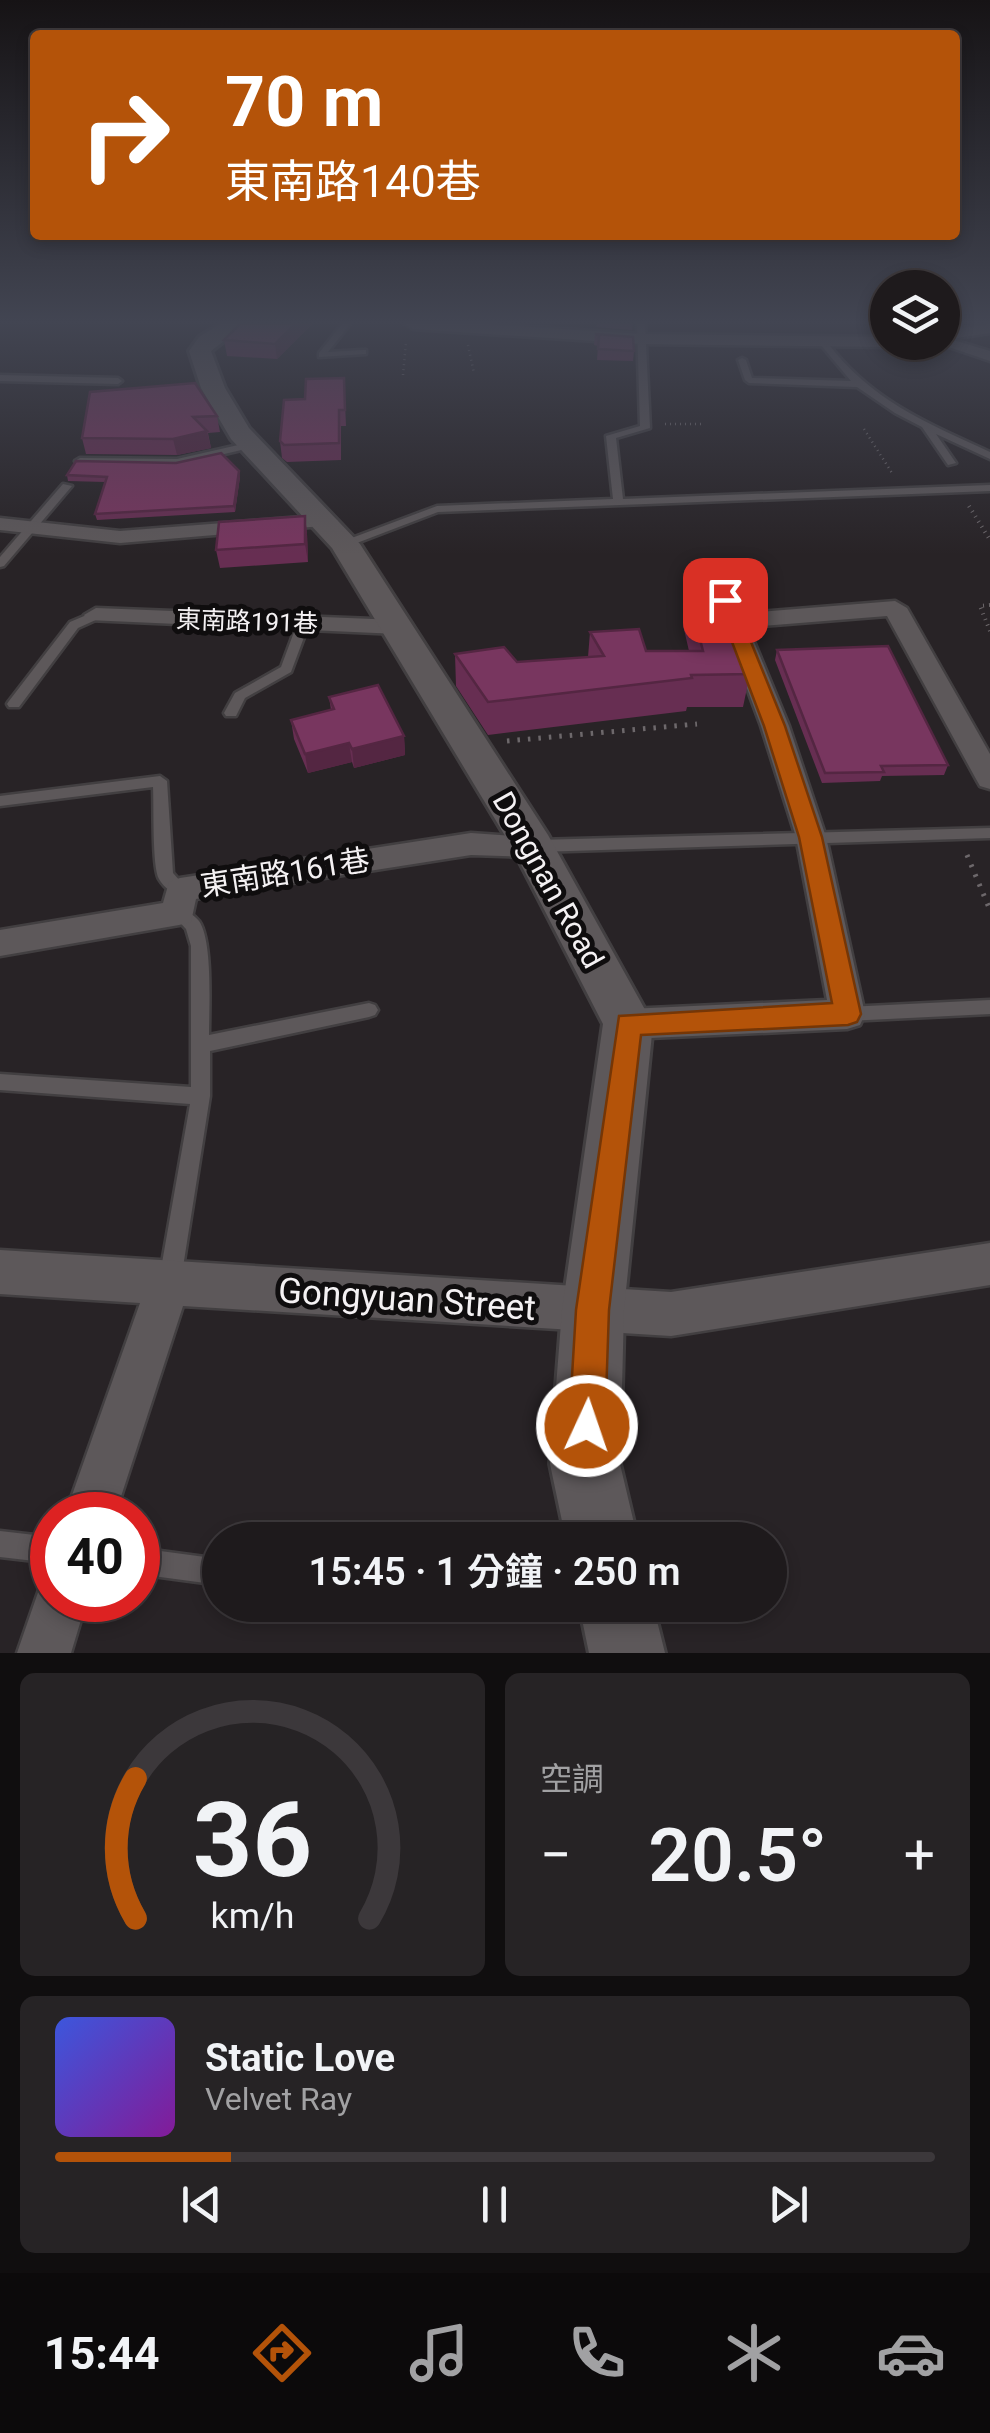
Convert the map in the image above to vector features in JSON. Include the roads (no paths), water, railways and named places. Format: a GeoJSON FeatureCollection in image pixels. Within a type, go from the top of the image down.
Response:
{"type":"FeatureCollection","features":[{"type":"Feature","properties":{"kind":"street","name":"Dongnan Road"},"geometry":{"type":"LineString","coordinates":[[223,401],[247,446],[336,532],[398,626],[443,680],[469,744],[533,846],[628,1024]]}},
{"type":"Feature","properties":{"kind":"street"},"geometry":{"type":"LineString","coordinates":[[0,524],[120,537],[336,532]]}},
{"type":"Feature","properties":{"kind":"street"},"geometry":{"type":"LineString","coordinates":[[598,1522],[585,1464],[592,1310],[628,1024],[848,1014],[811,837],[734,621],[895,608],[990,779]]}},
{"type":"Feature","properties":{"kind":"street","name":"東南路191巷"},"geometry":{"type":"LineString","coordinates":[[96,615],[398,626]]}},
{"type":"Feature","properties":{"kind":"street","name":"東南路161巷"},"geometry":{"type":"LineString","coordinates":[[0,943],[180,902],[471,844],[533,846]]}},
{"type":"Feature","properties":{"kind":"street","name":"Gongyuan Street"},"geometry":{"type":"LineString","coordinates":[[0,1272],[672,1314],[990,1264]]}},
{"type":"Feature","properties":{"kind":"street"},"geometry":{"type":"LineString","coordinates":[[98,1492],[169,1284]]}},
{"type":"Feature","properties":{"kind":"street"},"geometry":{"type":"LineString","coordinates":[[44,1653],[54,1622]]}},
{"type":"Feature","properties":{"kind":"street"},"geometry":{"type":"LineString","coordinates":[[620,1622],[627,1653]]}},
{"type":"Feature","properties":{"kind":"lane"},"geometry":{"type":"LineString","coordinates":[[618,501],[611,436],[645,428],[644,401]]}},
{"type":"Feature","properties":{"kind":"lane"},"geometry":{"type":"LineString","coordinates":[[885,401],[990,456]]}},
{"type":"Feature","properties":{"kind":"lane"},"geometry":{"type":"LineString","coordinates":[[925,425],[951,463]]}},
{"type":"Feature","properties":{"kind":"lane"},"geometry":{"type":"LineString","coordinates":[[80,460],[177,462],[247,446]]}},
{"type":"Feature","properties":{"kind":"lane"},"geometry":{"type":"LineString","coordinates":[[0,564],[67,486]]}},
{"type":"Feature","properties":{"kind":"lane"},"geometry":{"type":"LineString","coordinates":[[336,532],[436,509],[758,500],[990,488]]}},
{"type":"Feature","properties":{"kind":"lane"},"geometry":{"type":"LineString","coordinates":[[716,580],[734,621]]}},
{"type":"Feature","properties":{"kind":"lane"},"geometry":{"type":"LineString","coordinates":[[14,704],[74,626],[96,615]]}},
{"type":"Feature","properties":{"kind":"lane"},"geometry":{"type":"LineString","coordinates":[[231,712],[240,696],[287,669],[303,624]]}},
{"type":"Feature","properties":{"kind":"lane"},"geometry":{"type":"LineString","coordinates":[[0,800],[160,781],[165,875],[199,946],[202,1096],[169,1284]]}},
{"type":"Feature","properties":{"kind":"lane"},"geometry":{"type":"LineString","coordinates":[[533,846],[990,833]]}},
{"type":"Feature","properties":{"kind":"lane"},"geometry":{"type":"LineString","coordinates":[[848,1014],[990,1007]]}},
{"type":"Feature","properties":{"kind":"lane"},"geometry":{"type":"LineString","coordinates":[[200,1044],[368,1010]]}},
{"type":"Feature","properties":{"kind":"lane"},"geometry":{"type":"LineString","coordinates":[[0,1082],[202,1096]]}},
{"type":"Feature","properties":{"kind":"lane"},"geometry":{"type":"LineString","coordinates":[[0,1544],[30,1547]]}},
{"type":"Feature","properties":{"kind":"lane"},"geometry":{"type":"LineString","coordinates":[[160,1564],[202,1570]]}}]}
